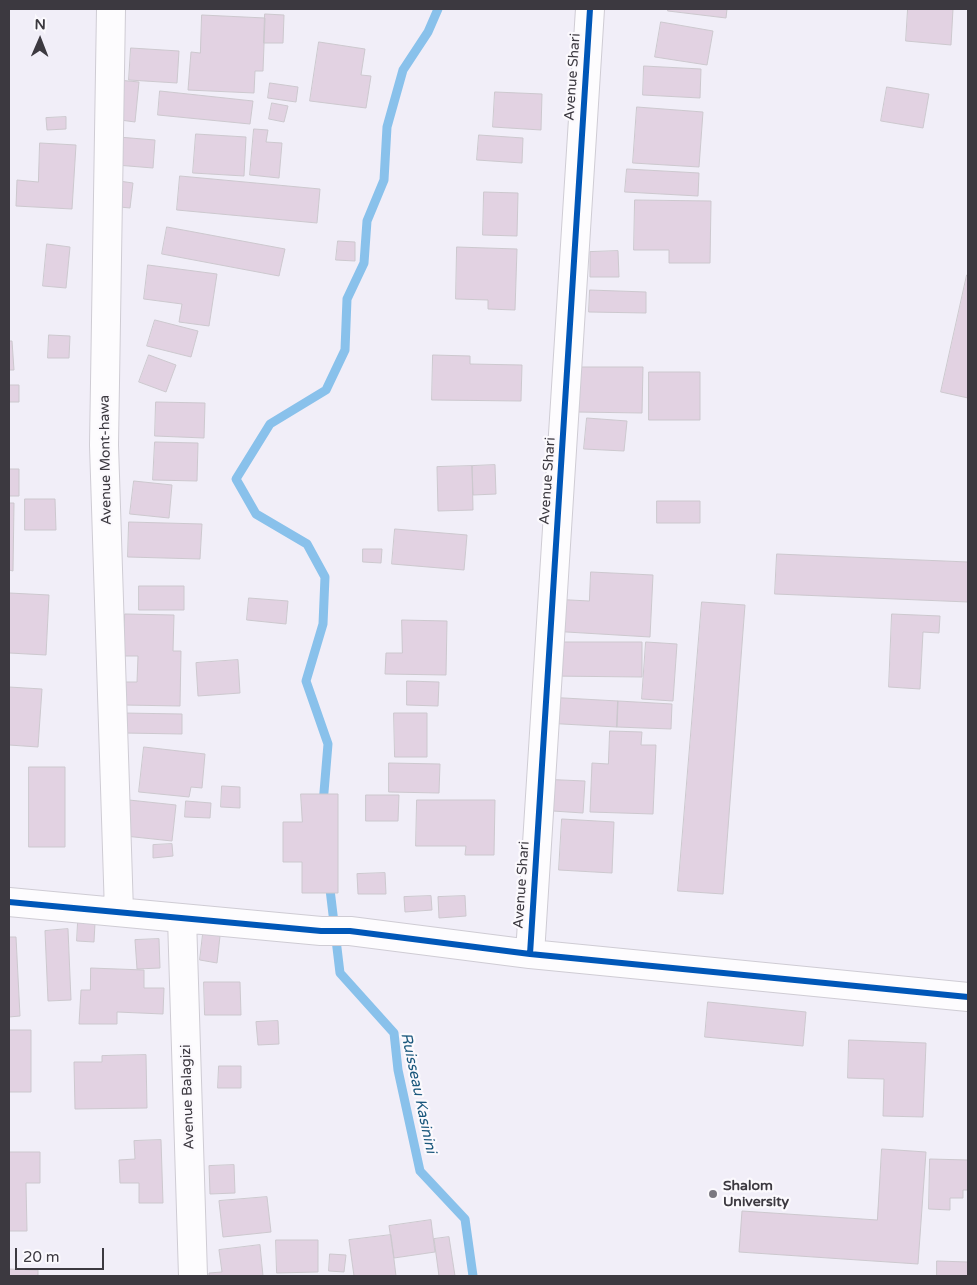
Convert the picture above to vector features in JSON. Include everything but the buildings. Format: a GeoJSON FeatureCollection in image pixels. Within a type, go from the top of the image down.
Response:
{"type":"FeatureCollection","features":[{"type":"Feature","properties":{"kind":"street","name":"Avenue Mont-hawa"},"geometry":{"type":"LineString","coordinates":[[111,9],[104,445],[119,912]]}},
{"type":"Feature","properties":{"kind":"street","name":"Avenue Shari"},"geometry":{"type":"LineString","coordinates":[[530,954],[590,9]]}},
{"type":"Feature","properties":{"kind":"street"},"geometry":{"type":"LineString","coordinates":[[9,902],[321,931],[350,931],[530,954],[968,997]]}},
{"type":"Feature","properties":{"kind":"street","name":"Avenue Balagizi"},"geometry":{"type":"LineString","coordinates":[[182,918],[193,1276]]}},
{"type":"Feature","properties":{"kind":"waterway","name":"Ruisseau Kasinini"},"geometry":{"type":"LineString","coordinates":[[323,804],[328,744],[306,681],[323,624],[325,577],[307,544],[256,514],[236,479],[270,424],[326,390],[345,350],[347,299],[364,263],[367,221],[384,180],[387,127],[403,70],[428,32],[438,9]]}},
{"type":"Feature","properties":{"kind":"waterway","name":"Ruisseau Kasinini"},"geometry":{"type":"LineString","coordinates":[[329,881],[340,973],[394,1033],[398,1070],[420,1171],[465,1219],[473,1276]]}},
{"type":"Feature","properties":{"kind":"cycle path"},"geometry":{"type":"LineString","coordinates":[[530,954],[590,9]]}},
{"type":"Feature","properties":{"kind":"cycle path"},"geometry":{"type":"LineString","coordinates":[[9,902],[321,931],[350,931],[530,954],[968,997]]}},
{"type":"Feature","properties":{"kind":"place","name":"Shalom University"},"geometry":{"type":"Point","coordinates":[713,1194]}}]}
